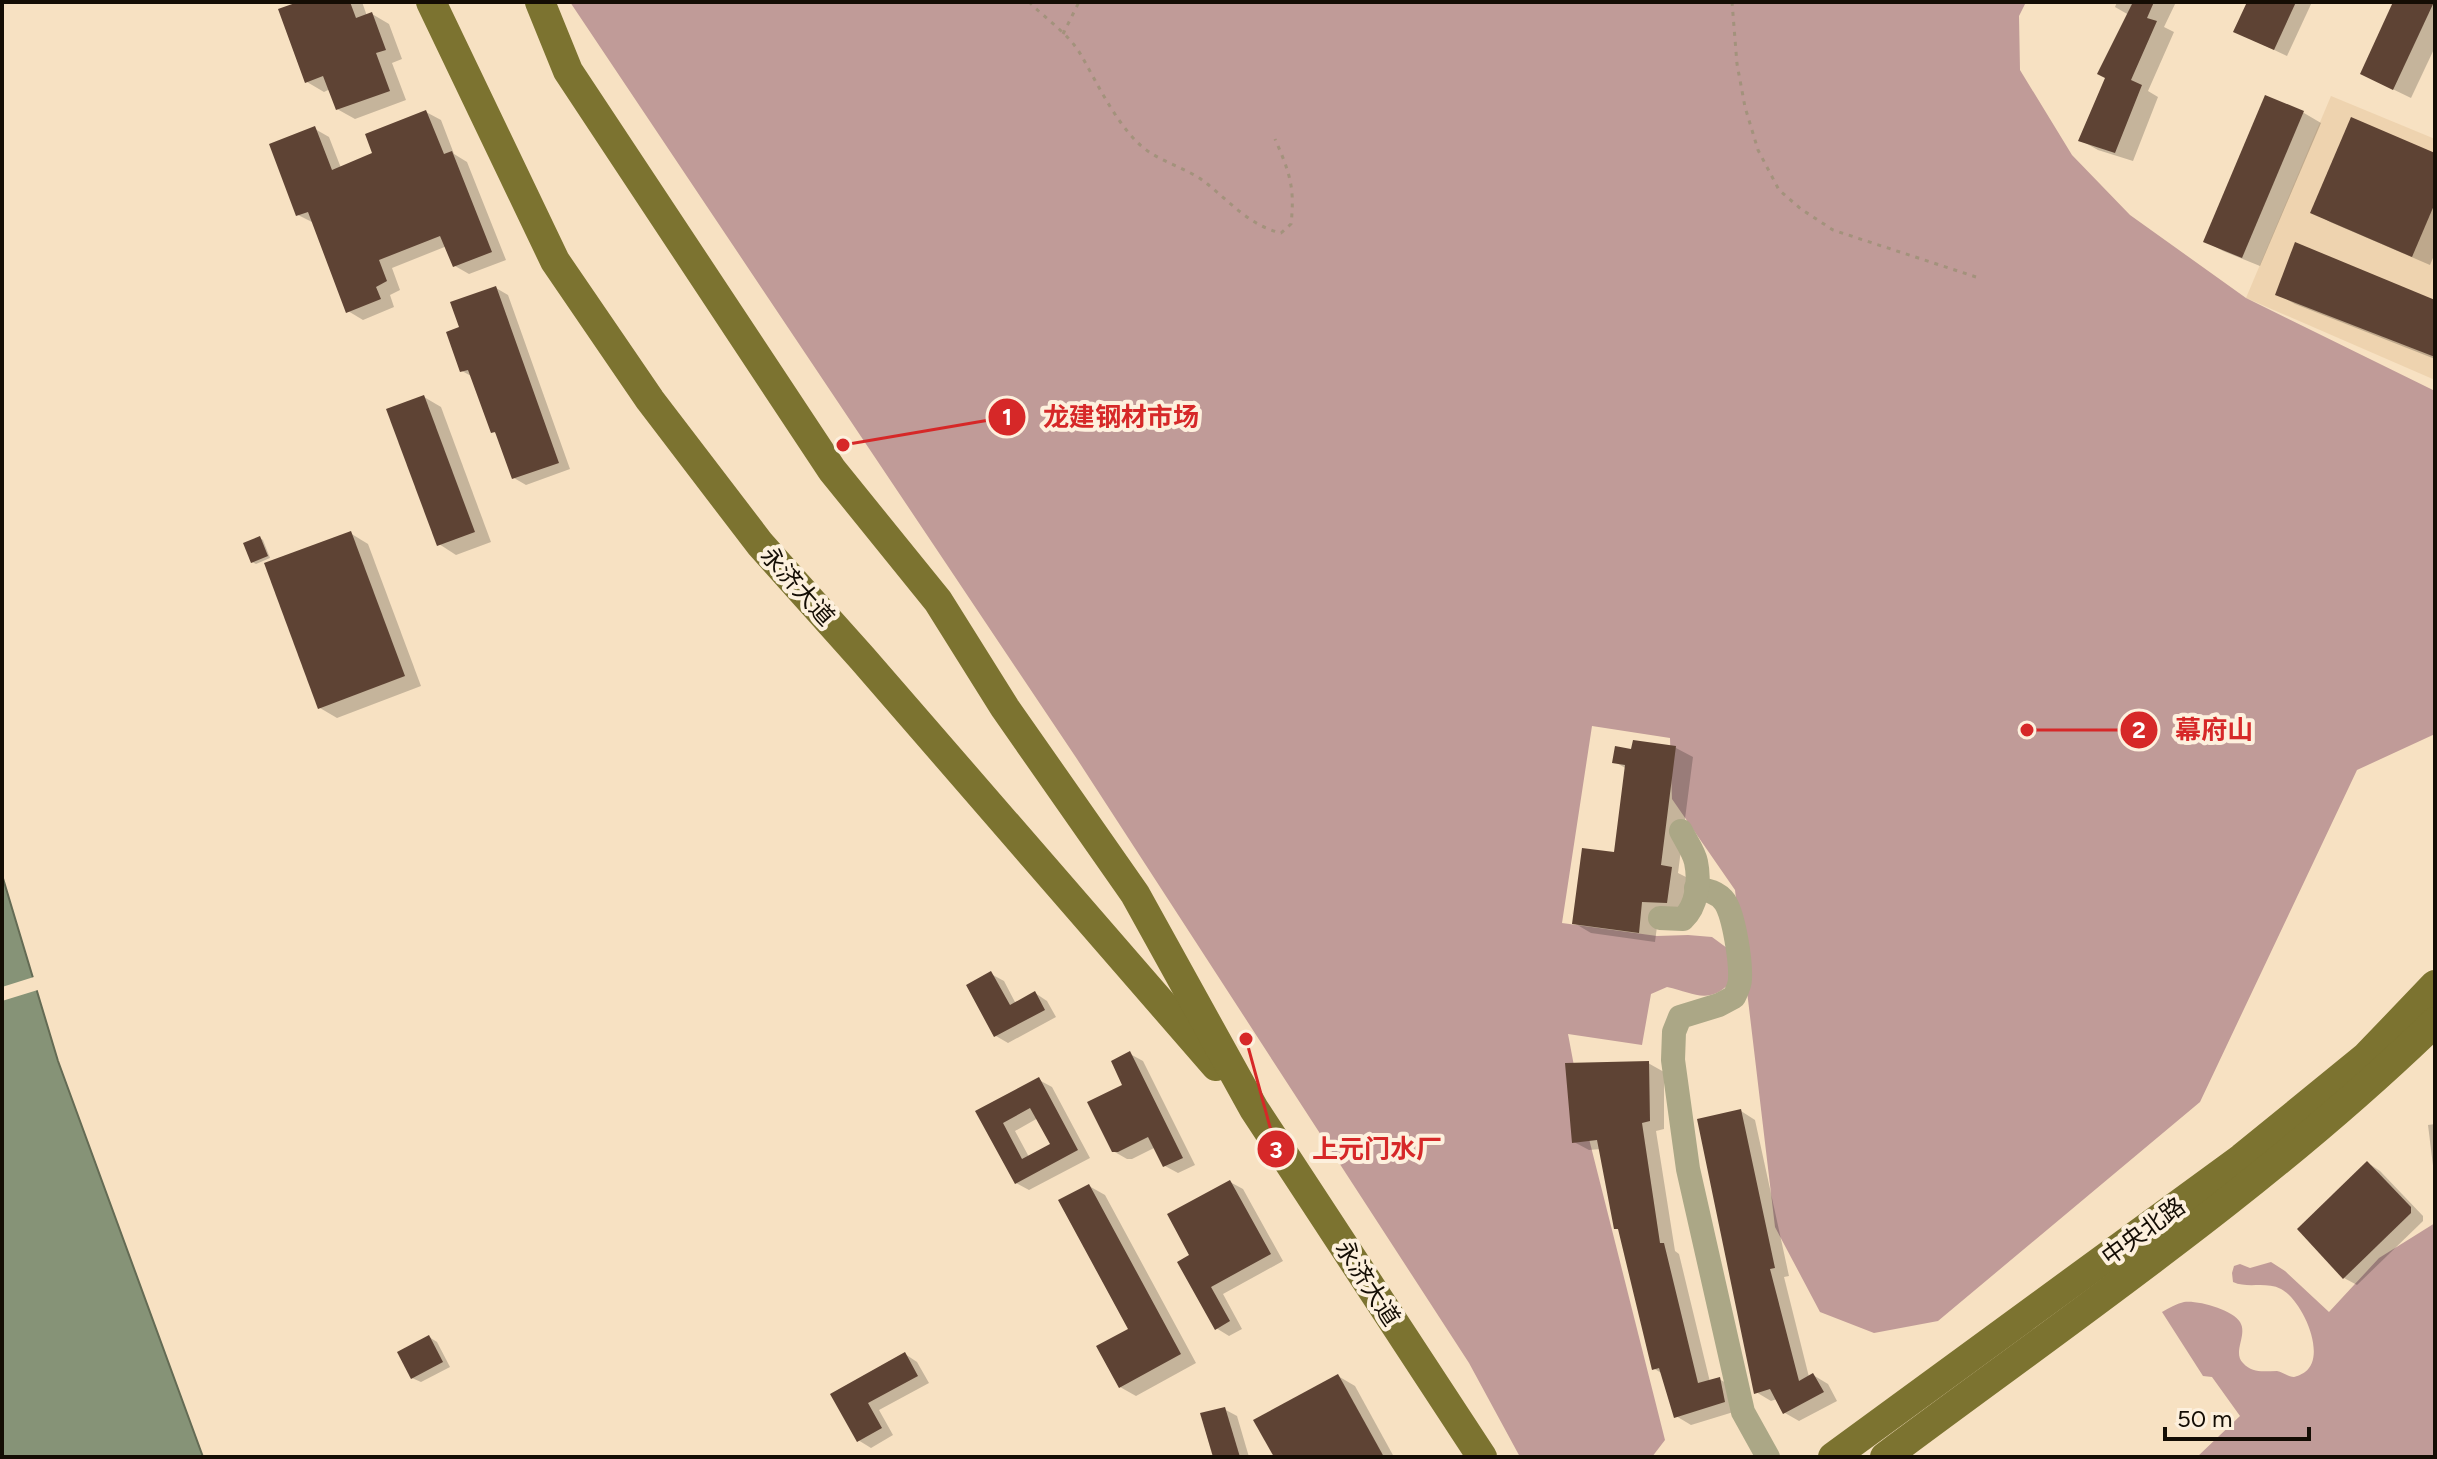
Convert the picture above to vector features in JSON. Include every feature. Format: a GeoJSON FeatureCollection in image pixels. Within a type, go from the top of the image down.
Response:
{"type":"FeatureCollection","features":[{"type":"Feature","properties":{"kind":"main road","name":"永济大道"},"geometry":{"type":"LineString","coordinates":[[431,2],[555,261],[650,400],[760,544],[1254,1109]]}},
{"type":"Feature","properties":{"kind":"main road","name":"永济大道"},"geometry":{"type":"LineString","coordinates":[[540,2],[568,71],[832,470],[938,601],[1005,708],[1135,894],[1254,1109],[1482,1457]]}},
{"type":"Feature","properties":{"kind":"main road","name":"中央北路"},"geometry":{"type":"LineString","coordinates":[[1833,1457],[2242,1158],[2366,1057],[2435,985]]}},
{"type":"Feature","properties":{"kind":"main road","name":"中央北路"},"geometry":{"type":"LineString","coordinates":[[1885,1457],[2259,1178],[2377,1079],[2435,1022]]}},
{"type":"Feature","properties":{"kind":"lane"},"geometry":{"type":"LineString","coordinates":[[1660,918],[1683,919],[1691,911],[1696,888],[1696,861],[1681,831]]}},
{"type":"Feature","properties":{"kind":"lane"},"geometry":{"type":"LineString","coordinates":[[1696,888],[1716,894],[1730,913],[1740,981],[1734,997],[1680,1017],[1674,1032],[1673,1060],[1688,1169],[1721,1322],[1743,1412],[1768,1457]]}},
{"type":"Feature","properties":{"kind":"path"},"geometry":{"type":"LineString","coordinates":[[1029,2],[1080,52],[1105,97],[1137,142],[1164,162],[1193,173],[1266,229],[1281,233],[1291,224],[1293,200],[1290,171],[1275,139]]}},
{"type":"Feature","properties":{"kind":"path"},"geometry":{"type":"LineString","coordinates":[[1063,34],[1079,2]]}},
{"type":"Feature","properties":{"kind":"path"},"geometry":{"type":"LineString","coordinates":[[1732,2],[1737,64],[1745,107],[1758,150],[1779,190],[1833,230],[1976,277]]}},
{"type":"Feature","properties":{"kind":"shaded area"},"geometry":{"type":"Polygon","coordinates":[[[570,2],[2026,2],[2019,16],[2020,70],[2072,155],[2130,215],[2246,298],[2435,391],[2435,734],[2357,770],[2200,1102],[1938,1321],[1874,1333],[1820,1312],[1775,1227],[1735,890],[1672,799],[1670,738],[1592,726],[1562,923],[1657,936],[1712,937],[1727,948],[1730,983],[1708,996],[1667,987],[1651,994],[1642,1045],[1568,1034],[1584,1119],[1665,1440],[1652,1457],[1520,1457],[1469,1363],[1077,759],[570,2]]]}},
{"type":"Feature","properties":{"kind":"shaded area"},"geometry":{"type":"Polygon","coordinates":[[[2331,96],[2435,139],[2435,380],[2246,298],[2331,96]]]}},
{"type":"Feature","properties":{"kind":"shaded area"},"geometry":{"type":"Polygon","coordinates":[[[2,875],[58,1061],[203,1457],[2,1457],[2,875]]]}},
{"type":"Feature","properties":{"kind":"shaded area"},"geometry":{"type":"Polygon","coordinates":[[[2435,1223],[2435,1457],[2197,1457],[2240,1416],[2212,1377],[2203,1376],[2162,1312],[2184,1302],[2223,1310],[2240,1322],[2239,1354],[2247,1367],[2295,1377],[2305,1372],[2314,1353],[2303,1315],[2281,1289],[2233,1282],[2234,1266],[2240,1264],[2250,1268],[2271,1262],[2329,1312],[2379,1258],[2435,1223]]]}},
{"type":"Feature","properties":{"kind":"pier"},"geometry":{"type":"Polygon","coordinates":[[[37,976],[41,989],[2,1001],[2,987],[37,976]]]}},
{"type":"Feature","properties":{"kind":"building"},"geometry":{"type":"Polygon","coordinates":[[[298,2],[350,2],[356,18],[372,12],[386,50],[376,53],[390,91],[336,110],[323,76],[305,83],[278,9],[298,2]]]}},
{"type":"Feature","properties":{"kind":"building"},"geometry":{"type":"Polygon","coordinates":[[[2133,2],[2154,2],[2147,18],[2157,21],[2131,80],[2142,85],[2115,153],[2078,141],[2105,78],[2097,74],[2133,2]]]}},
{"type":"Feature","properties":{"kind":"building"},"geometry":{"type":"Polygon","coordinates":[[[2247,2],[2296,2],[2274,50],[2233,32],[2247,2]]]}},
{"type":"Feature","properties":{"kind":"building"},"geometry":{"type":"Polygon","coordinates":[[[2393,2],[2434,2],[2393,90],[2360,74],[2393,2]]]}},
{"type":"Feature","properties":{"kind":"building"},"geometry":{"type":"Polygon","coordinates":[[[2265,95],[2304,111],[2242,258],[2203,242],[2265,95]]]}},
{"type":"Feature","properties":{"kind":"building"},"geometry":{"type":"Polygon","coordinates":[[[426,110],[444,154],[452,151],[492,252],[453,267],[440,236],[379,260],[387,281],[376,287],[381,299],[346,313],[308,212],[296,216],[269,144],[315,126],[332,170],[372,153],[365,134],[426,110]]]}},
{"type":"Feature","properties":{"kind":"building"},"geometry":{"type":"Polygon","coordinates":[[[2351,117],[2435,153],[2435,203],[2412,257],[2310,213],[2351,117]]]}},
{"type":"Feature","properties":{"kind":"building"},"geometry":{"type":"Polygon","coordinates":[[[2295,242],[2435,300],[2435,357],[2275,295],[2295,242]]]}},
{"type":"Feature","properties":{"kind":"building"},"geometry":{"type":"Polygon","coordinates":[[[496,286],[559,463],[512,479],[468,370],[460,372],[446,332],[459,327],[450,302],[496,286]]]}},
{"type":"Feature","properties":{"kind":"building"},"geometry":{"type":"Polygon","coordinates":[[[424,395],[475,532],[437,546],[386,409],[424,395]]]}},
{"type":"Feature","properties":{"kind":"building"},"geometry":{"type":"Polygon","coordinates":[[[351,531],[405,676],[318,709],[264,563],[351,531]]]}},
{"type":"Feature","properties":{"kind":"building"},"geometry":{"type":"Polygon","coordinates":[[[260,536],[268,556],[251,563],[243,543],[260,536]]]}},
{"type":"Feature","properties":{"kind":"building"},"geometry":{"type":"Polygon","coordinates":[[[1633,740],[1676,746],[1661,865],[1672,867],[1667,903],[1642,902],[1639,933],[1572,924],[1582,848],[1614,852],[1625,765],[1612,763],[1615,746],[1631,749],[1633,740]]]}},
{"type":"Feature","properties":{"kind":"building"},"geometry":{"type":"Polygon","coordinates":[[[991,971],[1010,1005],[1035,991],[1045,1010],[994,1037],[966,985],[991,971]]]}},
{"type":"Feature","properties":{"kind":"building"},"geometry":{"type":"Polygon","coordinates":[[[1130,1051],[1183,1158],[1163,1167],[1148,1137],[1112,1152],[1087,1102],[1122,1085],[1111,1061],[1130,1051]]]}},
{"type":"Feature","properties":{"kind":"building"},"geometry":{"type":"Polygon","coordinates":[[[1649,1061],[1650,1121],[1642,1123],[1660,1243],[1664,1243],[1698,1383],[1720,1377],[1725,1402],[1674,1418],[1659,1368],[1652,1370],[1618,1229],[1614,1229],[1597,1140],[1572,1143],[1565,1063],[1649,1061]]]}},
{"type":"Feature","properties":{"kind":"building"},"geometry":{"type":"Polygon","coordinates":[[[1039,1077],[1078,1150],[1015,1184],[975,1111],[1039,1077]],[[1030,1108],[1003,1123],[1022,1159],[1050,1144],[1030,1108]]]}},
{"type":"Feature","properties":{"kind":"building"},"geometry":{"type":"Polygon","coordinates":[[[1741,1109],[1775,1268],[1770,1269],[1799,1381],[1813,1373],[1824,1392],[1783,1414],[1770,1389],[1754,1394],[1697,1119],[1741,1109]]]}},
{"type":"Feature","properties":{"kind":"building"},"geometry":{"type":"Polygon","coordinates":[[[2367,1161],[2411,1207],[2411,1213],[2343,1279],[2297,1229],[2367,1161]]]}},
{"type":"Feature","properties":{"kind":"building"},"geometry":{"type":"Polygon","coordinates":[[[1230,1180],[1271,1254],[1211,1287],[1230,1321],[1215,1330],[1177,1262],[1189,1255],[1167,1214],[1230,1180]]]}},
{"type":"Feature","properties":{"kind":"building"},"geometry":{"type":"Polygon","coordinates":[[[1089,1184],[1181,1354],[1119,1388],[1096,1346],[1128,1329],[1058,1200],[1089,1184]]]}},
{"type":"Feature","properties":{"kind":"building"},"geometry":{"type":"Polygon","coordinates":[[[429,1335],[443,1362],[411,1379],[397,1352],[429,1335]]]}},
{"type":"Feature","properties":{"kind":"building"},"geometry":{"type":"Polygon","coordinates":[[[905,1352],[918,1376],[868,1403],[882,1428],[857,1442],[830,1394],[905,1352]]]}},
{"type":"Feature","properties":{"kind":"building"},"geometry":{"type":"Polygon","coordinates":[[[1338,1374],[1384,1457],[1274,1457],[1253,1420],[1338,1374]]]}},
{"type":"Feature","properties":{"kind":"building"},"geometry":{"type":"Polygon","coordinates":[[[1225,1407],[1240,1457],[1213,1457],[1200,1413],[1225,1407]]]}},
{"type":"Feature","properties":{"kind":"place","name":"龙建钢材市场"},"geometry":{"type":"Point","coordinates":[843,445]}},
{"type":"Feature","properties":{"kind":"place","name":"幕府山"},"geometry":{"type":"Point","coordinates":[2027,730]}},
{"type":"Feature","properties":{"kind":"place","name":"上元门水厂"},"geometry":{"type":"Point","coordinates":[1246,1039]}}]}
